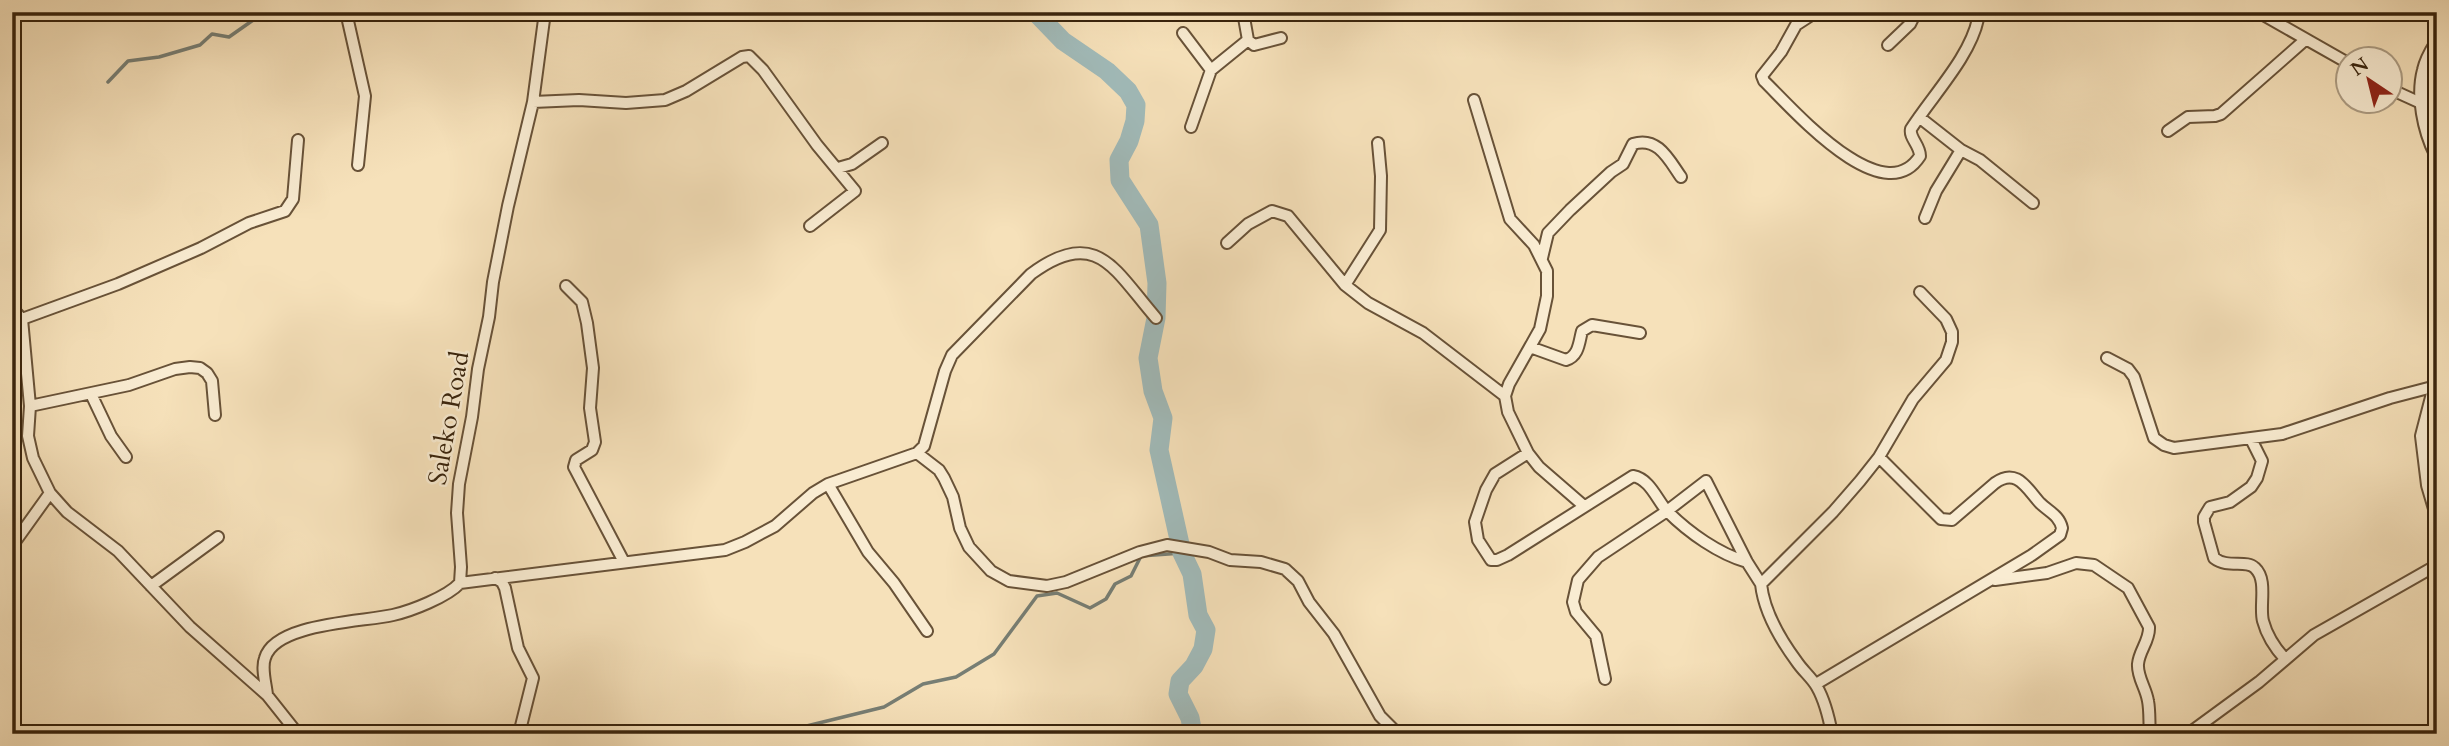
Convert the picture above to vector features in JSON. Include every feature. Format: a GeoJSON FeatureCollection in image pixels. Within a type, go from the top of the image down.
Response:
{"type":"FeatureCollection","features":[{"type":"Feature","properties":{"kind":"street"},"geometry":{"type":"LineString","coordinates":[[346,12],[365,96],[358,165]]}},
{"type":"Feature","properties":{"kind":"street","name":"Saleko Road"},"geometry":{"type":"LineString","coordinates":[[460,583],[457,513],[459,484],[493,282],[533,102],[546,12]]}},
{"type":"Feature","properties":{"kind":"street"},"geometry":{"type":"LineString","coordinates":[[1244,12],[1248,40],[1254,45],[1282,38]]}},
{"type":"Feature","properties":{"kind":"street"},"geometry":{"type":"LineString","coordinates":[[1816,12],[1796,25],[1781,52],[1762,76],[1764,81],[1849,159],[1879,172],[1896,172],[1917,161],[1920,156],[1910,132],[1976,30],[1978,19],[1974,12]]}},
{"type":"Feature","properties":{"kind":"street"},"geometry":{"type":"LineString","coordinates":[[2258,12],[2334,56]]}},
{"type":"Feature","properties":{"kind":"street"},"geometry":{"type":"LineString","coordinates":[[1888,45],[1910,24],[1915,13]]}},
{"type":"Feature","properties":{"kind":"street"},"geometry":{"type":"LineString","coordinates":[[1183,33],[1211,70]]}},
{"type":"Feature","properties":{"kind":"street"},"geometry":{"type":"LineString","coordinates":[[1191,127],[1211,70],[1248,40]]}},
{"type":"Feature","properties":{"kind":"street"},"geometry":{"type":"LineString","coordinates":[[2168,131],[2189,117],[2221,114],[2305,40]]}},
{"type":"Feature","properties":{"kind":"street"},"geometry":{"type":"LineString","coordinates":[[2437,44],[2424,70],[2423,104],[2437,153]]}},
{"type":"Feature","properties":{"kind":"street"},"geometry":{"type":"LineString","coordinates":[[533,102],[579,100],[626,103],[665,100],[686,91],[742,57],[749,56],[764,70],[817,145],[855,191],[810,226]]}},
{"type":"Feature","properties":{"kind":"street"},"geometry":{"type":"LineString","coordinates":[[2404,96],[2423,104]]}},
{"type":"Feature","properties":{"kind":"street"},"geometry":{"type":"LineString","coordinates":[[1474,100],[1510,219],[1534,245],[1546,271],[1547,296],[1540,329],[1508,384],[1505,396],[1508,412],[1528,453],[1539,467],[1584,506]]}},
{"type":"Feature","properties":{"kind":"street"},"geometry":{"type":"LineString","coordinates":[[1919,117],[1961,150],[1980,160],[2033,204]]}},
{"type":"Feature","properties":{"kind":"street"},"geometry":{"type":"LineString","coordinates":[[22,319],[118,284],[201,248],[249,223],[285,211],[293,199],[298,140]]}},
{"type":"Feature","properties":{"kind":"street"},"geometry":{"type":"LineString","coordinates":[[1542,258],[1548,233],[1611,172],[1623,164],[1633,144],[1643,142],[1659,146],[1681,177]]}},
{"type":"Feature","properties":{"kind":"street"},"geometry":{"type":"LineString","coordinates":[[838,168],[852,164],[882,143]]}},
{"type":"Feature","properties":{"kind":"street"},"geometry":{"type":"LineString","coordinates":[[1345,285],[1380,230],[1381,177],[1378,143]]}},
{"type":"Feature","properties":{"kind":"street"},"geometry":{"type":"LineString","coordinates":[[1925,218],[1936,191],[1961,150]]}},
{"type":"Feature","properties":{"kind":"street"},"geometry":{"type":"LineString","coordinates":[[1227,243],[1248,224],[1272,211],[1281,212],[1288,216],[1345,285],[1368,303],[1423,333],[1505,396]]}},
{"type":"Feature","properties":{"kind":"street"},"geometry":{"type":"LineString","coordinates":[[267,695],[263,660],[268,649],[304,629],[409,611],[450,591],[460,583],[715,551],[745,542],[775,526],[813,493],[828,484],[917,453],[924,446],[945,370],[952,355],[1017,287],[1054,259],[1064,255],[1087,253],[1106,261],[1156,318]]}},
{"type":"Feature","properties":{"kind":"street"},"geometry":{"type":"LineString","coordinates":[[566,286],[582,302],[593,368],[590,408],[595,442],[588,454],[573,464],[624,562]]}},
{"type":"Feature","properties":{"kind":"street"},"geometry":{"type":"LineString","coordinates":[[1761,584],[1833,512],[1879,457],[1913,399],[1946,360],[1952,332],[1946,319],[1920,292]]}},
{"type":"Feature","properties":{"kind":"street"},"geometry":{"type":"LineString","coordinates":[[12,308],[22,319],[30,406],[28,436],[33,458],[50,493],[67,512],[118,551],[190,627],[267,695],[298,734]]}},
{"type":"Feature","properties":{"kind":"street"},"geometry":{"type":"LineString","coordinates":[[1530,347],[1566,360],[1577,352],[1582,331],[1592,325],[1640,333]]}},
{"type":"Feature","properties":{"kind":"street"},"geometry":{"type":"LineString","coordinates":[[2107,358],[2128,369],[2134,377],[2157,442],[2174,448],[2283,434],[2436,384]]}},
{"type":"Feature","properties":{"kind":"street"},"geometry":{"type":"LineString","coordinates":[[30,406],[129,385],[175,369],[200,368],[212,381],[215,415]]}},
{"type":"Feature","properties":{"kind":"street"},"geometry":{"type":"LineString","coordinates":[[2436,384],[2423,443],[2429,485],[2437,512]]}},
{"type":"Feature","properties":{"kind":"street"},"geometry":{"type":"LineString","coordinates":[[91,394],[111,436],[126,457]]}},
{"type":"Feature","properties":{"kind":"street"},"geometry":{"type":"LineString","coordinates":[[2251,439],[2262,461],[2257,478],[2239,497],[2210,507],[2204,522],[2214,558],[2226,564],[2247,564],[2256,568],[2262,580],[2263,621],[2276,648],[2285,659]]}},
{"type":"Feature","properties":{"kind":"street"},"geometry":{"type":"LineString","coordinates":[[917,453],[939,470],[944,478],[969,547],[991,571],[1009,581],[1047,586],[1066,582],[1140,552],[1167,545],[1191,548],[1230,560],[1272,564],[1291,573],[1334,634],[1380,716],[1398,734]]}},
{"type":"Feature","properties":{"kind":"street"},"geometry":{"type":"LineString","coordinates":[[1528,453],[1496,474],[1486,489],[1475,522],[1478,540],[1491,560],[1508,555],[1584,506],[1633,477],[1639,477],[1667,511],[1715,548],[1747,562]]}},
{"type":"Feature","properties":{"kind":"street"},"geometry":{"type":"LineString","coordinates":[[1816,684],[2032,555],[2060,535],[2062,528],[2056,515],[2036,499],[2028,485],[2010,477],[1995,483],[1952,520],[1941,519],[1879,457]]}},
{"type":"Feature","properties":{"kind":"street"},"geometry":{"type":"LineString","coordinates":[[1605,679],[1596,636],[1576,612],[1573,602],[1577,580],[1598,556],[1667,511],[1706,481],[1761,584],[1765,606],[1772,621],[1795,660],[1816,684],[1832,734]]}},
{"type":"Feature","properties":{"kind":"street"},"geometry":{"type":"LineString","coordinates":[[828,484],[868,552],[894,583],[927,631]]}},
{"type":"Feature","properties":{"kind":"street"},"geometry":{"type":"LineString","coordinates":[[12,546],[50,493]]}},
{"type":"Feature","properties":{"kind":"street"},"geometry":{"type":"LineString","coordinates":[[150,586],[218,537]]}},
{"type":"Feature","properties":{"kind":"street"},"geometry":{"type":"LineString","coordinates":[[1992,580],[2037,575],[2084,562],[2103,570],[2127,588],[2149,633],[2140,651],[2138,672],[2148,700],[2150,734]]}},
{"type":"Feature","properties":{"kind":"street"},"geometry":{"type":"LineString","coordinates":[[2188,734],[2329,626],[2437,565]]}},
{"type":"Feature","properties":{"kind":"street"},"geometry":{"type":"LineString","coordinates":[[495,579],[502,582],[505,588],[518,648],[533,678],[519,734]]}},
{"type":"Feature","properties":{"kind":"waterway"},"geometry":{"type":"LineString","coordinates":[[108,82],[128,61],[159,57],[200,45],[212,34],[229,37],[256,18],[259,12]]}},
{"type":"Feature","properties":{"kind":"waterway"},"geometry":{"type":"LineString","coordinates":[[1035,12],[1063,41],[1107,71],[1128,91],[1136,105],[1129,141],[1119,160],[1120,180],[1149,225],[1157,283],[1156,318],[1148,358],[1153,391],[1163,418],[1159,450],[1182,553],[1192,574],[1198,615],[1206,630],[1203,649],[1194,666],[1180,681],[1178,694],[1190,718],[1193,734]]}},
{"type":"Feature","properties":{"kind":"waterway"},"geometry":{"type":"LineString","coordinates":[[774,734],[884,707],[923,684],[956,677],[994,654],[1037,596],[1057,593],[1090,608],[1106,599],[1115,584],[1131,576],[1141,556],[1182,553]]}}]}
